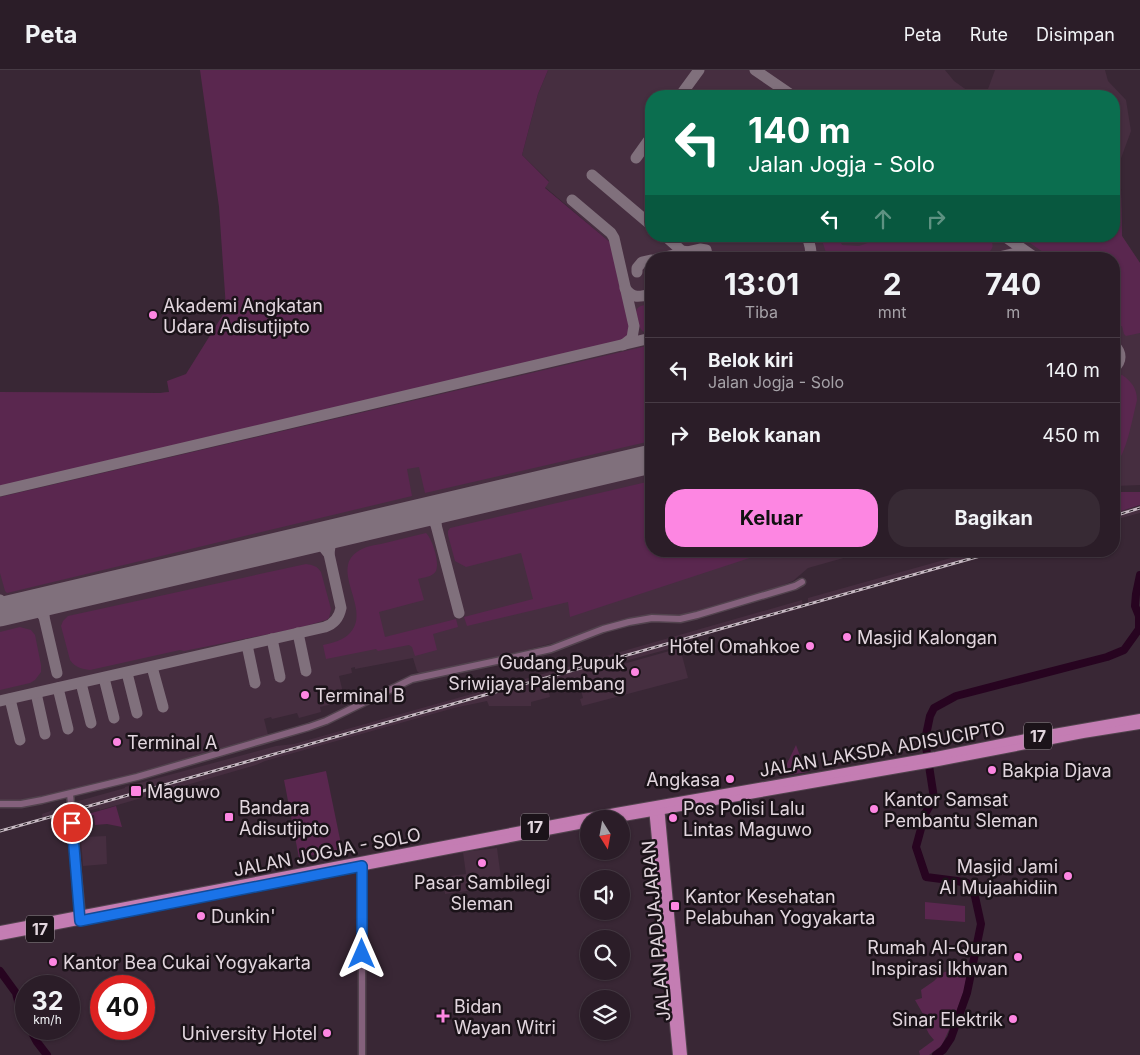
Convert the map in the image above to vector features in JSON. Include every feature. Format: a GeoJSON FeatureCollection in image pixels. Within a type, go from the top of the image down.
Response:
{"type":"FeatureCollection","features":[{"type":"Feature","properties":{"kind":"highway","name":"JALAN LAKSDA ADISUCIPTO"},"geometry":{"type":"LineString","coordinates":[[937,759],[1031,737],[1140,718]]}},
{"type":"Feature","properties":{"kind":"highway","name":"JALAN LAKSDA ADISUCIPTO"},"geometry":{"type":"LineString","coordinates":[[656,808],[678,808],[937,759],[1140,725]]}},
{"type":"Feature","properties":{"kind":"highway","name":"JALAN LAKSDA ADISUCIPTO"},"geometry":{"type":"LineString","coordinates":[[656,808],[915,763]]}},
{"type":"Feature","properties":{"kind":"highway","name":"17"},"geometry":{"type":"LineString","coordinates":[[630,816],[656,808]]}},
{"type":"Feature","properties":{"kind":"highway","name":"JALAN PADJAJARAN"},"geometry":{"type":"LineString","coordinates":[[656,808],[664,886],[676,1055]]}},
{"type":"Feature","properties":{"kind":"highway","name":"JALAN JOGJA - SOLO"},"geometry":{"type":"LineString","coordinates":[[0,936],[472,839],[656,808]]}},
{"type":"Feature","properties":{"kind":"highway"},"geometry":{"type":"LineString","coordinates":[[633,815],[641,816],[648,820],[659,830],[666,816],[678,808]]}},
{"type":"Feature","properties":{"kind":"highway","name":"JALAN JOGJA - SOLO"},"geometry":{"type":"LineString","coordinates":[[0,930],[81,918],[580,825]]}},
{"type":"Feature","properties":{"kind":"highway","name":"JALAN PADJAJARAN"},"geometry":{"type":"LineString","coordinates":[[664,886],[685,1055]]}},
{"type":"Feature","properties":{"kind":"street"},"geometry":{"type":"LineString","coordinates":[[0,804],[26,803],[69,796],[154,773],[318,724],[412,679],[551,649],[603,629],[629,622],[652,618],[680,619],[697,615],[795,586],[802,582]]}},
{"type":"Feature","properties":{"kind":"street"},"geometry":{"type":"LineString","coordinates":[[69,796],[81,918]]}},
{"type":"Feature","properties":{"kind":"street"},"geometry":{"type":"LineString","coordinates":[[362,866],[362,1055]]}},
{"type":"Feature","properties":{"kind":"shaded area"},"geometry":{"type":"Polygon","coordinates":[[[200,70],[548,70],[538,94],[522,155],[549,182],[545,188],[611,243],[631,330],[629,334],[620,342],[0,487],[0,392],[169,392],[167,381],[186,374],[224,313],[226,308],[219,207],[200,70]]]}},
{"type":"Feature","properties":{"kind":"shaded area"},"geometry":{"type":"Polygon","coordinates":[[[548,70],[945,70],[954,81],[967,90],[645,90],[645,242],[1120,242],[1120,161],[1122,236],[1140,263],[1140,485],[1120,486],[1120,252],[645,252],[645,557],[847,557],[808,568],[793,581],[771,590],[684,616],[636,617],[584,635],[488,660],[420,674],[417,671],[413,658],[355,669],[355,667],[351,668],[352,673],[339,676],[345,701],[320,707],[321,712],[299,718],[297,713],[264,719],[268,735],[134,775],[26,801],[0,801],[0,392],[169,392],[611,243],[545,187],[549,181],[522,155],[538,94],[548,70]]]}},
{"type":"Feature","properties":{"kind":"shaded area"},"geometry":{"type":"Polygon","coordinates":[[[995,70],[1105,70],[1108,81],[1117,90],[988,90],[995,70]]]}},
{"type":"Feature","properties":{"kind":"shaded area"},"geometry":{"type":"Polygon","coordinates":[[[1120,94],[1126,100],[1131,131],[1120,161],[1120,94]]]}},
{"type":"Feature","properties":{"kind":"shaded area"},"geometry":{"type":"Polygon","coordinates":[[[1121,189],[1122,236],[1140,263],[1140,333],[1126,336],[1122,326],[1120,326],[1120,252],[1043,252],[1029,242],[1120,242],[1121,189]]]}},
{"type":"Feature","properties":{"kind":"shaded area"},"geometry":{"type":"Polygon","coordinates":[[[823,242],[841,242],[842,245],[859,246],[871,242],[992,242],[993,245],[989,252],[826,252],[823,242]]]}},
{"type":"Feature","properties":{"kind":"shaded area"},"geometry":{"type":"Polygon","coordinates":[[[645,305],[645,332],[638,323],[636,316],[639,307],[645,305]]]}},
{"type":"Feature","properties":{"kind":"shaded area"},"geometry":{"type":"Polygon","coordinates":[[[645,346],[645,442],[425,493],[419,467],[407,469],[412,496],[7,593],[0,573],[0,497],[645,346]]]}},
{"type":"Feature","properties":{"kind":"shaded area"},"geometry":{"type":"Polygon","coordinates":[[[1120,375],[1133,385],[1137,400],[1131,427],[1120,459],[1120,375]]]}},
{"type":"Feature","properties":{"kind":"shaded area"},"geometry":{"type":"Polygon","coordinates":[[[645,482],[645,557],[753,557],[570,617],[568,602],[467,626],[464,617],[533,599],[521,553],[466,567],[455,561],[448,535],[450,528],[645,482]]]}},
{"type":"Feature","properties":{"kind":"shaded area"},"geometry":{"type":"Polygon","coordinates":[[[1120,492],[1140,492],[1140,505],[1120,511],[1120,492]]]}},
{"type":"Feature","properties":{"kind":"shaded area"},"geometry":{"type":"Polygon","coordinates":[[[1140,506],[1140,513],[1120,518],[1120,511],[1140,506]]]}},
{"type":"Feature","properties":{"kind":"shaded area"},"geometry":{"type":"Polygon","coordinates":[[[426,533],[435,551],[436,571],[430,576],[418,579],[424,600],[379,612],[385,637],[456,619],[458,627],[433,634],[437,650],[415,656],[412,647],[409,645],[378,651],[376,649],[326,659],[323,645],[336,642],[345,637],[355,625],[357,614],[348,578],[348,567],[352,557],[367,547],[426,533]]]}},
{"type":"Feature","properties":{"kind":"shaded area"},"geometry":{"type":"Polygon","coordinates":[[[955,557],[982,557],[808,606],[808,598],[955,557]]]}},
{"type":"Feature","properties":{"kind":"shaded area"},"geometry":{"type":"Polygon","coordinates":[[[306,564],[315,566],[321,572],[331,609],[329,618],[326,620],[299,628],[184,651],[180,650],[90,670],[78,667],[70,660],[61,626],[68,616],[306,564]]]}},
{"type":"Feature","properties":{"kind":"shaded area"},"geometry":{"type":"Polygon","coordinates":[[[802,600],[803,608],[686,640],[687,644],[585,672],[602,670],[680,648],[688,678],[582,706],[580,699],[583,698],[578,678],[569,678],[547,684],[550,697],[531,702],[531,706],[489,706],[487,701],[454,708],[100,810],[99,808],[77,814],[75,802],[125,787],[276,746],[294,744],[802,600]]]}},
{"type":"Feature","properties":{"kind":"shaded area"},"geometry":{"type":"Polygon","coordinates":[[[20,627],[31,630],[35,635],[41,672],[30,683],[0,690],[0,632],[20,627]]]}},
{"type":"Feature","properties":{"kind":"shaded area"},"geometry":{"type":"Polygon","coordinates":[[[796,745],[808,772],[781,776],[796,745]]]}},
{"type":"Feature","properties":{"kind":"shaded area"},"geometry":{"type":"Polygon","coordinates":[[[326,771],[342,849],[299,858],[284,780],[326,771]]]}},
{"type":"Feature","properties":{"kind":"shaded area"},"geometry":{"type":"Polygon","coordinates":[[[64,806],[67,816],[43,820],[42,814],[64,806]]]}},
{"type":"Feature","properties":{"kind":"shaded area"},"geometry":{"type":"Polygon","coordinates":[[[116,806],[122,827],[107,824],[95,825],[94,815],[88,815],[88,814],[116,806]]]}},
{"type":"Feature","properties":{"kind":"shaded area"},"geometry":{"type":"Polygon","coordinates":[[[106,836],[107,864],[83,866],[81,839],[85,837],[106,836]]]}},
{"type":"Feature","properties":{"kind":"shaded area","name":"Pasar Sambilegi Sleman"},"geometry":{"type":"Polygon","coordinates":[[[497,848],[502,886],[445,894],[443,877],[466,874],[463,852],[497,848]]]}},
{"type":"Feature","properties":{"kind":"shaded area"},"geometry":{"type":"Polygon","coordinates":[[[925,902],[965,906],[965,922],[925,919],[925,902]]]}},
{"type":"Feature","properties":{"kind":"shaded area"},"geometry":{"type":"Polygon","coordinates":[[[969,964],[964,990],[942,1045],[929,1055],[920,1055],[919,1051],[934,1040],[926,1028],[927,1021],[915,1000],[922,998],[921,990],[942,973],[969,964]]]}},
{"type":"Feature","properties":{"kind":"waterway"},"geometry":{"type":"LineString","coordinates":[[936,1055],[943,1050],[951,1038],[967,993],[981,924],[974,892],[967,883],[926,877],[916,847],[925,814],[934,798],[925,740],[930,716],[934,708],[956,696],[1107,657],[1124,650],[1139,629],[1139,616],[1135,606],[1140,575]]}},
{"type":"Feature","properties":{"kind":"waterway"},"geometry":{"type":"LineString","coordinates":[[0,971],[15,992]]}},
{"type":"Feature","properties":{"kind":"waterway"},"geometry":{"type":"LineString","coordinates":[[36,1040],[47,1055]]}},
{"type":"Feature","properties":{"kind":"taxiway"},"geometry":{"type":"LineString","coordinates":[[684,90],[699,70]]}},
{"type":"Feature","properties":{"kind":"taxiway"},"geometry":{"type":"LineString","coordinates":[[755,70],[784,90]]}},
{"type":"Feature","properties":{"kind":"taxiway"},"geometry":{"type":"LineString","coordinates":[[636,158],[645,145]]}},
{"type":"Feature","properties":{"kind":"taxiway"},"geometry":{"type":"LineString","coordinates":[[592,175],[645,220]]}},
{"type":"Feature","properties":{"kind":"taxiway"},"geometry":{"type":"LineString","coordinates":[[572,200],[611,233],[614,238],[634,326],[632,338],[623,345]]}},
{"type":"Feature","properties":{"kind":"taxiway"},"geometry":{"type":"LineString","coordinates":[[672,242],[682,251],[688,252]]}},
{"type":"Feature","properties":{"kind":"taxiway"},"geometry":{"type":"LineString","coordinates":[[809,242],[811,252]]}},
{"type":"Feature","properties":{"kind":"taxiway"},"geometry":{"type":"LineString","coordinates":[[1013,242],[1027,252]]}},
{"type":"Feature","properties":{"kind":"taxiway"},"geometry":{"type":"LineString","coordinates":[[687,252],[700,249],[706,250],[706,252]]}},
{"type":"Feature","properties":{"kind":"taxiway"},"geometry":{"type":"LineString","coordinates":[[637,272],[637,268],[645,261]]}},
{"type":"Feature","properties":{"kind":"taxiway"},"geometry":{"type":"LineString","coordinates":[[625,288],[633,296],[645,296]]}},
{"type":"Feature","properties":{"kind":"taxiway"},"geometry":{"type":"LineString","coordinates":[[0,491],[645,339]]}},
{"type":"Feature","properties":{"kind":"taxiway"},"geometry":{"type":"LineString","coordinates":[[436,525],[437,515],[444,508]]}},
{"type":"Feature","properties":{"kind":"taxiway"},"geometry":{"type":"LineString","coordinates":[[422,513],[431,516],[436,525],[459,613]]}},
{"type":"Feature","properties":{"kind":"taxiway"},"geometry":{"type":"LineString","coordinates":[[329,554],[333,540],[344,532]]}},
{"type":"Feature","properties":{"kind":"taxiway"},"geometry":{"type":"LineString","coordinates":[[0,701],[328,626],[336,620],[341,608],[329,554],[318,542],[306,541]]}},
{"type":"Feature","properties":{"kind":"taxiway"},"geometry":{"type":"LineString","coordinates":[[0,600],[5,607],[14,609]]}},
{"type":"Feature","properties":{"kind":"taxiway"},"geometry":{"type":"LineString","coordinates":[[51,600],[45,607],[44,617],[57,673]]}},
{"type":"Feature","properties":{"kind":"taxiway"},"geometry":{"type":"LineString","coordinates":[[28,606],[37,609],[44,617]]}},
{"type":"Feature","properties":{"kind":"taxiway"},"geometry":{"type":"LineString","coordinates":[[298,633],[306,671]]}},
{"type":"Feature","properties":{"kind":"taxiway"},"geometry":{"type":"LineString","coordinates":[[272,639],[280,677]]}},
{"type":"Feature","properties":{"kind":"taxiway"},"geometry":{"type":"LineString","coordinates":[[247,645],[255,683]]}},
{"type":"Feature","properties":{"kind":"taxiway"},"geometry":{"type":"LineString","coordinates":[[152,667],[163,707]]}},
{"type":"Feature","properties":{"kind":"taxiway"},"geometry":{"type":"LineString","coordinates":[[127,673],[137,713]]}},
{"type":"Feature","properties":{"kind":"taxiway"},"geometry":{"type":"LineString","coordinates":[[104,678],[114,718]]}},
{"type":"Feature","properties":{"kind":"taxiway"},"geometry":{"type":"LineString","coordinates":[[81,683],[91,723]]}},
{"type":"Feature","properties":{"kind":"taxiway"},"geometry":{"type":"LineString","coordinates":[[58,688],[68,729]]}},
{"type":"Feature","properties":{"kind":"taxiway"},"geometry":{"type":"LineString","coordinates":[[36,693],[45,734]]}},
{"type":"Feature","properties":{"kind":"taxiway"},"geometry":{"type":"LineString","coordinates":[[10,699],[20,740]]}},
{"type":"Feature","properties":{"kind":"runway"},"geometry":{"type":"LineString","coordinates":[[0,612],[645,460]]}},
{"type":"Feature","properties":{"kind":"railway"},"geometry":{"type":"LineString","coordinates":[[1120,514],[1140,508]]}},
{"type":"Feature","properties":{"kind":"railway"},"geometry":{"type":"LineString","coordinates":[[0,831],[977,557]]}},
{"type":"Feature","properties":{"kind":"place","name":"Akademi Angkatan Udara Adisutjipto"},"geometry":{"type":"Point","coordinates":[153,315]}},
{"type":"Feature","properties":{"kind":"place","name":"Masjid Kalongan"},"geometry":{"type":"Point","coordinates":[847,637]}},
{"type":"Feature","properties":{"kind":"place","name":"Hotel Omahkoe"},"geometry":{"type":"Point","coordinates":[810,646]}},
{"type":"Feature","properties":{"kind":"place","name":"Gudang Pupuk Sriwijaya Palembang"},"geometry":{"type":"Point","coordinates":[635,672]}},
{"type":"Feature","properties":{"kind":"place","name":"Terminal B"},"geometry":{"type":"Point","coordinates":[305,695]}},
{"type":"Feature","properties":{"kind":"place","name":"Terminal A"},"geometry":{"type":"Point","coordinates":[117,742]}},
{"type":"Feature","properties":{"kind":"place","name":"Bakpia Djava"},"geometry":{"type":"Point","coordinates":[992,770]}},
{"type":"Feature","properties":{"kind":"place","name":"Angkasa"},"geometry":{"type":"Point","coordinates":[730,779]}},
{"type":"Feature","properties":{"kind":"place","name":"Maguwo"},"geometry":{"type":"Point","coordinates":[136,791]}},
{"type":"Feature","properties":{"kind":"place","name":"Kantor Samsat Pembantu Sleman"},"geometry":{"type":"Point","coordinates":[874,809]}},
{"type":"Feature","properties":{"kind":"place","name":"Bandara Adisutjipto"},"geometry":{"type":"Point","coordinates":[229,817]}},
{"type":"Feature","properties":{"kind":"place","name":"Pos Polisi Lalu Lintas Maguwo"},"geometry":{"type":"Point","coordinates":[673,818]}},
{"type":"Feature","properties":{"kind":"place","name":"Pasar Sambilegi Sleman"},"geometry":{"type":"Point","coordinates":[482,863]}},
{"type":"Feature","properties":{"kind":"place","name":"Masjid Jami Al Mujaahidiin"},"geometry":{"type":"Point","coordinates":[1068,876]}},
{"type":"Feature","properties":{"kind":"place","name":"Kantor Kesehatan Pelabuhan Yogyakarta"},"geometry":{"type":"Point","coordinates":[675,906]}},
{"type":"Feature","properties":{"kind":"place","name":"Dunkin'"},"geometry":{"type":"Point","coordinates":[201,916]}},
{"type":"Feature","properties":{"kind":"place","name":"Rumah Al-Quran Inspirasi Ikhwan"},"geometry":{"type":"Point","coordinates":[1018,957]}},
{"type":"Feature","properties":{"kind":"place","name":"Kantor Bea Cukai Yogyakarta"},"geometry":{"type":"Point","coordinates":[53,962]}},
{"type":"Feature","properties":{"kind":"place","name":"Bidan Wayan Witri"},"geometry":{"type":"Point","coordinates":[443,1016]}},
{"type":"Feature","properties":{"kind":"place","name":"Sinar Elektrik"},"geometry":{"type":"Point","coordinates":[1013,1019]}},
{"type":"Feature","properties":{"kind":"place","name":"University Hotel"},"geometry":{"type":"Point","coordinates":[327,1033]}},
{"type":"Feature","properties":{"kind":"route"},"geometry":{"type":"LineString","coordinates":[[72,823],[80,921],[362,866],[362,954]]}}]}
